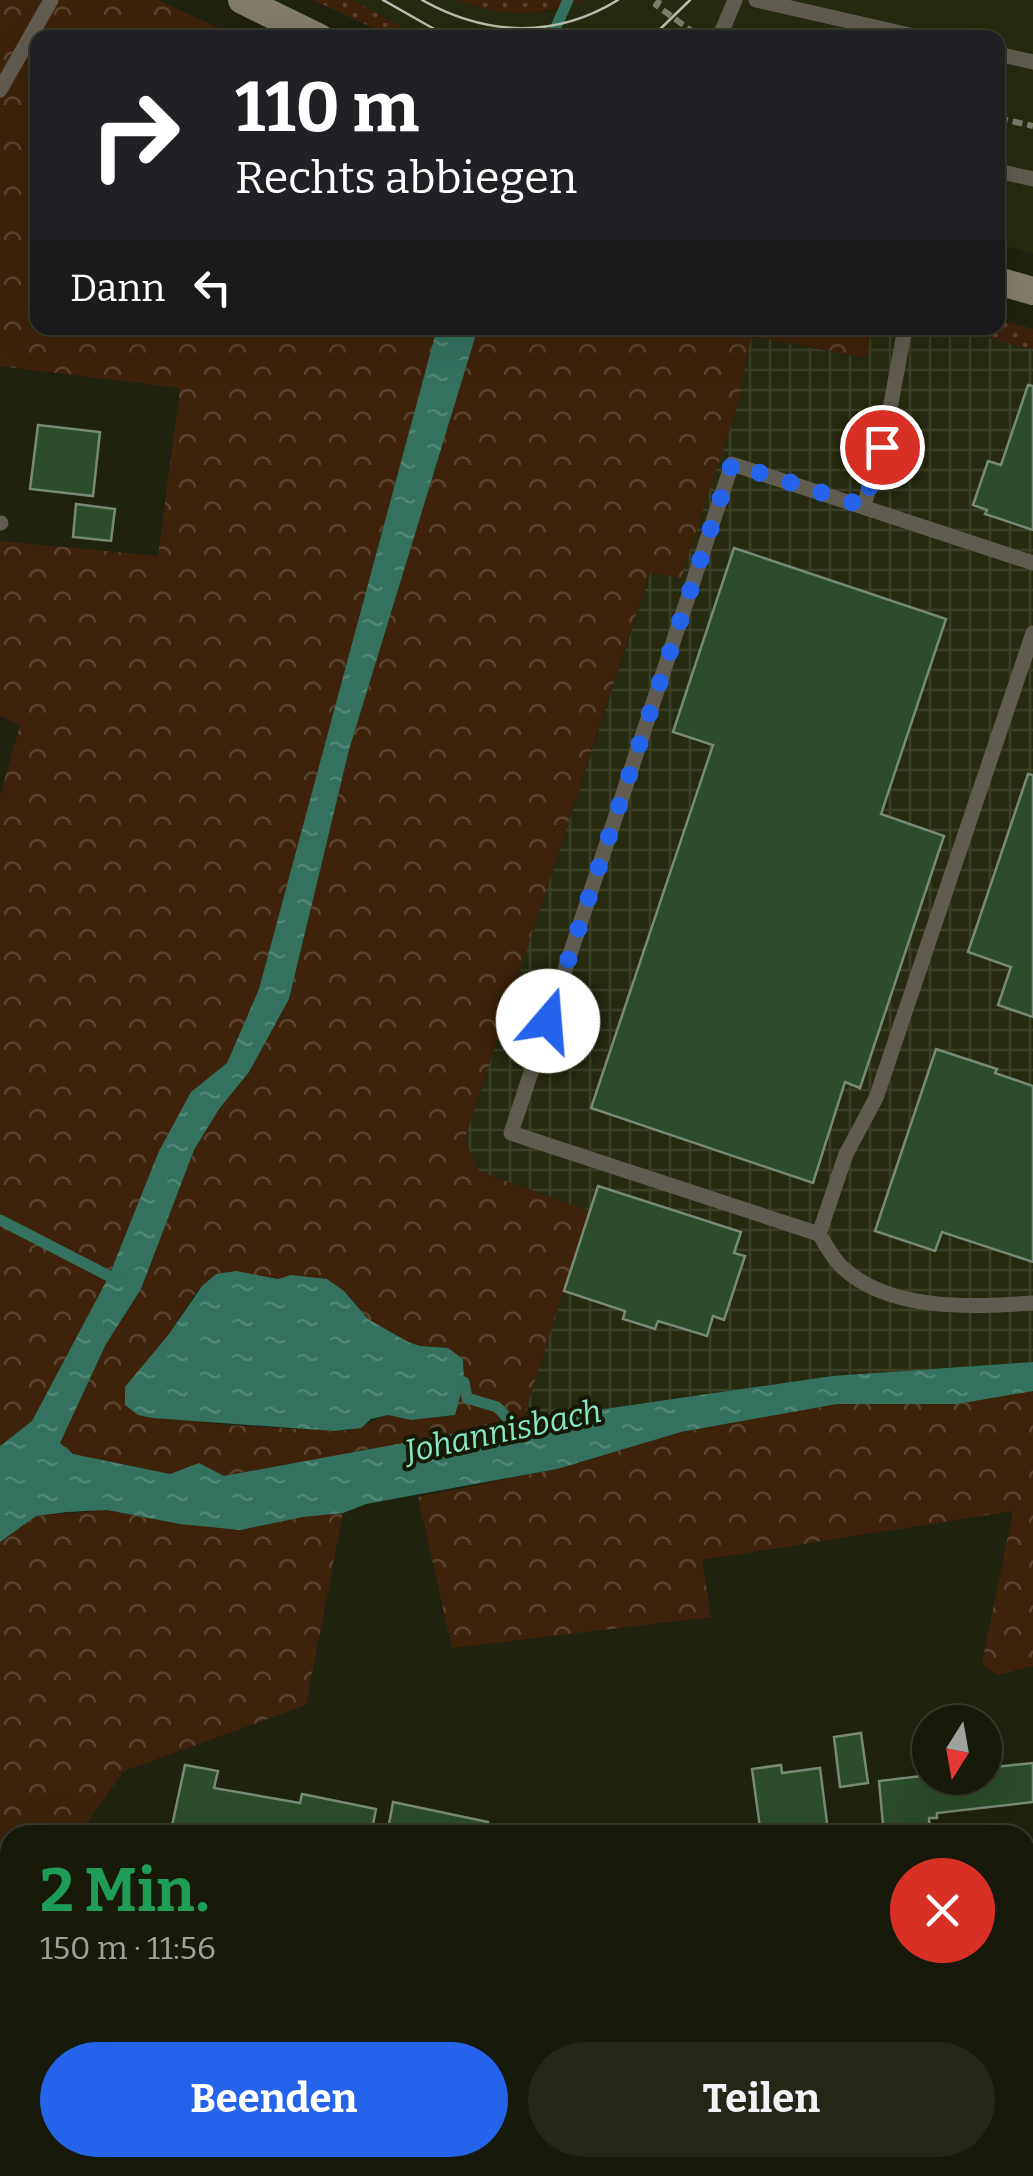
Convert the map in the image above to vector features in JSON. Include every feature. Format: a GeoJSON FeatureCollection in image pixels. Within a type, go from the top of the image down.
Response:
{"type":"FeatureCollection","features":[{"type":"Feature","properties":{"kind":"main road"},"geometry":{"type":"LineString","coordinates":[[242,0],[304,30]]}},
{"type":"Feature","properties":{"kind":"main road"},"geometry":{"type":"LineString","coordinates":[[1005,283],[1033,290]]}},
{"type":"Feature","properties":{"kind":"lane"},"geometry":{"type":"LineString","coordinates":[[34,30],[51,0]]}},
{"type":"Feature","properties":{"kind":"lane"},"geometry":{"type":"LineString","coordinates":[[723,30],[736,0]]}},
{"type":"Feature","properties":{"kind":"lane"},"geometry":{"type":"LineString","coordinates":[[756,0],[888,30]]}},
{"type":"Feature","properties":{"kind":"lane"},"geometry":{"type":"LineString","coordinates":[[0,90],[30,37]]}},
{"type":"Feature","properties":{"kind":"lane"},"geometry":{"type":"LineString","coordinates":[[1005,56],[1033,62]]}},
{"type":"Feature","properties":{"kind":"lane"},"geometry":{"type":"LineString","coordinates":[[1005,173],[1033,179]]}},
{"type":"Feature","properties":{"kind":"lane"},"geometry":{"type":"LineString","coordinates":[[864,506],[890,414],[904,335]]}},
{"type":"Feature","properties":{"kind":"lane"},"geometry":{"type":"LineString","coordinates":[[1033,562],[732,464],[511,1133],[820,1234],[840,1266],[867,1285],[892,1294],[978,1306],[1033,1304]]}},
{"type":"Feature","properties":{"kind":"lane"},"geometry":{"type":"LineString","coordinates":[[820,1234],[846,1154],[876,1098],[1033,633]]}},
{"type":"Feature","properties":{"kind":"path"},"geometry":{"type":"LineString","coordinates":[[660,0],[656,5],[691,30]]}},
{"type":"Feature","properties":{"kind":"path"},"geometry":{"type":"LineString","coordinates":[[1005,120],[1033,126]]}},
{"type":"Feature","properties":{"kind":"shaded area"},"geometry":{"type":"Polygon","coordinates":[[[353,0],[457,0],[473,6],[547,13],[584,0],[1033,0],[1033,254],[1005,246],[1005,30],[407,30],[353,0]]]}},
{"type":"Feature","properties":{"kind":"shaded area"},"geometry":{"type":"Polygon","coordinates":[[[870,335],[978,335],[1033,349],[1033,1362],[832,1376],[522,1421],[589,1211],[478,1171],[465,1138],[651,571],[680,578],[737,407],[751,336],[865,358],[870,335]]]}},
{"type":"Feature","properties":{"kind":"green space"},"geometry":{"type":"Polygon","coordinates":[[[0,0],[158,0],[224,30],[30,30],[30,335],[435,335],[259,989],[227,1063],[191,1092],[159,1151],[109,1276],[32,1421],[0,1446],[0,796],[20,725],[0,716],[0,541],[158,556],[180,388],[0,366],[0,0]]]}},
{"type":"Feature","properties":{"kind":"green space"},"geometry":{"type":"Polygon","coordinates":[[[313,0],[353,0],[407,30],[378,30],[313,0]]]}},
{"type":"Feature","properties":{"kind":"green space"},"geometry":{"type":"Polygon","coordinates":[[[457,0],[584,0],[552,10],[521,13],[489,10],[457,0]]]}},
{"type":"Feature","properties":{"kind":"green space"},"geometry":{"type":"Polygon","coordinates":[[[1005,322],[1033,329],[1033,349],[978,335],[1005,335],[1005,322]]]}},
{"type":"Feature","properties":{"kind":"green space"},"geometry":{"type":"Polygon","coordinates":[[[476,335],[871,335],[866,358],[751,336],[737,407],[681,578],[650,572],[465,1138],[478,1171],[589,1211],[522,1421],[224,1476],[199,1464],[170,1474],[73,1454],[59,1443],[106,1344],[141,1289],[194,1150],[219,1109],[249,1072],[289,999],[349,750],[476,335]],[[236,1272],[213,1277],[177,1321],[138,1415],[226,1425],[347,1431],[388,1415],[411,1420],[455,1415],[448,1348],[408,1342],[368,1319],[344,1291],[291,1275],[278,1279],[236,1272]]]}},
{"type":"Feature","properties":{"kind":"green space"},"geometry":{"type":"Polygon","coordinates":[[[1033,1391],[1033,1666],[997,1675],[982,1663],[1013,1511],[702,1560],[711,1617],[452,1648],[418,1497],[557,1469],[681,1432],[837,1404],[957,1404],[1033,1391]]]}},
{"type":"Feature","properties":{"kind":"green space"},"geometry":{"type":"Polygon","coordinates":[[[107,1510],[180,1524],[343,1513],[306,1705],[124,1771],[85,1825],[0,1825],[0,1542],[36,1516],[107,1510]]]}},
{"type":"Feature","properties":{"kind":"water","name":"Johannisbach"},"geometry":{"type":"Polygon","coordinates":[[[435,335],[476,335],[349,750],[289,999],[249,1072],[219,1109],[194,1150],[141,1289],[106,1344],[60,1443],[73,1454],[170,1474],[199,1463],[224,1476],[522,1421],[832,1376],[1033,1362],[1033,1391],[957,1404],[837,1404],[681,1432],[557,1469],[240,1530],[107,1510],[67,1512],[36,1516],[0,1542],[0,1446],[32,1421],[109,1276],[159,1151],[191,1092],[227,1063],[259,989],[435,335]]]}},
{"type":"Feature","properties":{"kind":"water"},"geometry":{"type":"Polygon","coordinates":[[[236,1271],[278,1279],[291,1275],[327,1279],[344,1291],[368,1319],[408,1342],[448,1348],[463,1359],[464,1382],[455,1415],[411,1420],[388,1415],[371,1419],[361,1428],[334,1431],[138,1415],[125,1405],[125,1387],[202,1286],[216,1274],[236,1271]]]}},
{"type":"Feature","properties":{"kind":"building"},"geometry":{"type":"Polygon","coordinates":[[[1028,385],[1033,386],[1033,530],[985,514],[987,510],[973,505],[988,461],[1001,465],[1028,385]]]}},
{"type":"Feature","properties":{"kind":"building"},"geometry":{"type":"Polygon","coordinates":[[[38,425],[100,432],[93,496],[30,489],[38,425]]]}},
{"type":"Feature","properties":{"kind":"building"},"geometry":{"type":"Polygon","coordinates":[[[76,504],[115,509],[111,541],[73,537],[76,504]]]}},
{"type":"Feature","properties":{"kind":"building"},"geometry":{"type":"Polygon","coordinates":[[[734,548],[946,619],[881,814],[944,836],[860,1088],[845,1082],[813,1183],[591,1108],[713,745],[673,732],[734,548]]]}},
{"type":"Feature","properties":{"kind":"building"},"geometry":{"type":"Polygon","coordinates":[[[1028,774],[1033,775],[1033,1017],[998,1005],[1011,967],[968,952],[1028,774]]]}},
{"type":"Feature","properties":{"kind":"building"},"geometry":{"type":"Polygon","coordinates":[[[936,1049],[997,1069],[995,1073],[1033,1086],[1033,1262],[942,1232],[935,1251],[875,1231],[936,1049]]]}},
{"type":"Feature","properties":{"kind":"building"},"geometry":{"type":"Polygon","coordinates":[[[598,1186],[741,1232],[734,1253],[745,1256],[724,1320],[713,1316],[707,1336],[658,1321],[655,1329],[623,1319],[625,1311],[564,1291],[598,1186]]]}},
{"type":"Feature","properties":{"kind":"building"},"geometry":{"type":"Polygon","coordinates":[[[861,1733],[868,1783],[840,1787],[834,1737],[861,1733]]]}},
{"type":"Feature","properties":{"kind":"building"},"geometry":{"type":"Polygon","coordinates":[[[1033,1763],[1033,1802],[937,1813],[937,1818],[929,1818],[929,1825],[883,1825],[879,1781],[912,1777],[912,1795],[1002,1795],[1002,1766],[1033,1763]]]}},
{"type":"Feature","properties":{"kind":"building"},"geometry":{"type":"Polygon","coordinates":[[[185,1765],[218,1771],[214,1788],[300,1803],[302,1794],[376,1809],[373,1825],[172,1825],[185,1765]]]}},
{"type":"Feature","properties":{"kind":"building"},"geometry":{"type":"Polygon","coordinates":[[[781,1765],[782,1773],[820,1768],[827,1825],[760,1825],[752,1769],[781,1765]]]}},
{"type":"Feature","properties":{"kind":"building"},"geometry":{"type":"Polygon","coordinates":[[[393,1802],[488,1822],[488,1825],[389,1825],[393,1802]]]}},
{"type":"Feature","properties":{"kind":"waterway"},"geometry":{"type":"LineString","coordinates":[[555,30],[568,0]]}},
{"type":"Feature","properties":{"kind":"waterway"},"geometry":{"type":"LineString","coordinates":[[0,1220],[121,1279]]}},
{"type":"Feature","properties":{"kind":"waterway","name":"Johannisbach"},"geometry":{"type":"LineString","coordinates":[[464,1382],[467,1398],[497,1407],[522,1433]]}},
{"type":"Feature","properties":{"kind":"tram line"},"geometry":{"type":"LineString","coordinates":[[383,0],[436,30]]}},
{"type":"Feature","properties":{"kind":"tram line"},"geometry":{"type":"LineString","coordinates":[[422,0],[471,21],[520,28],[570,22],[618,0]]}},
{"type":"Feature","properties":{"kind":"tram line"},"geometry":{"type":"LineString","coordinates":[[659,30],[690,0]]}},
{"type":"Feature","properties":{"kind":"route"},"geometry":{"type":"LineString","coordinates":[[548,1021],[732,464],[864,506],[882,447]]}}]}
